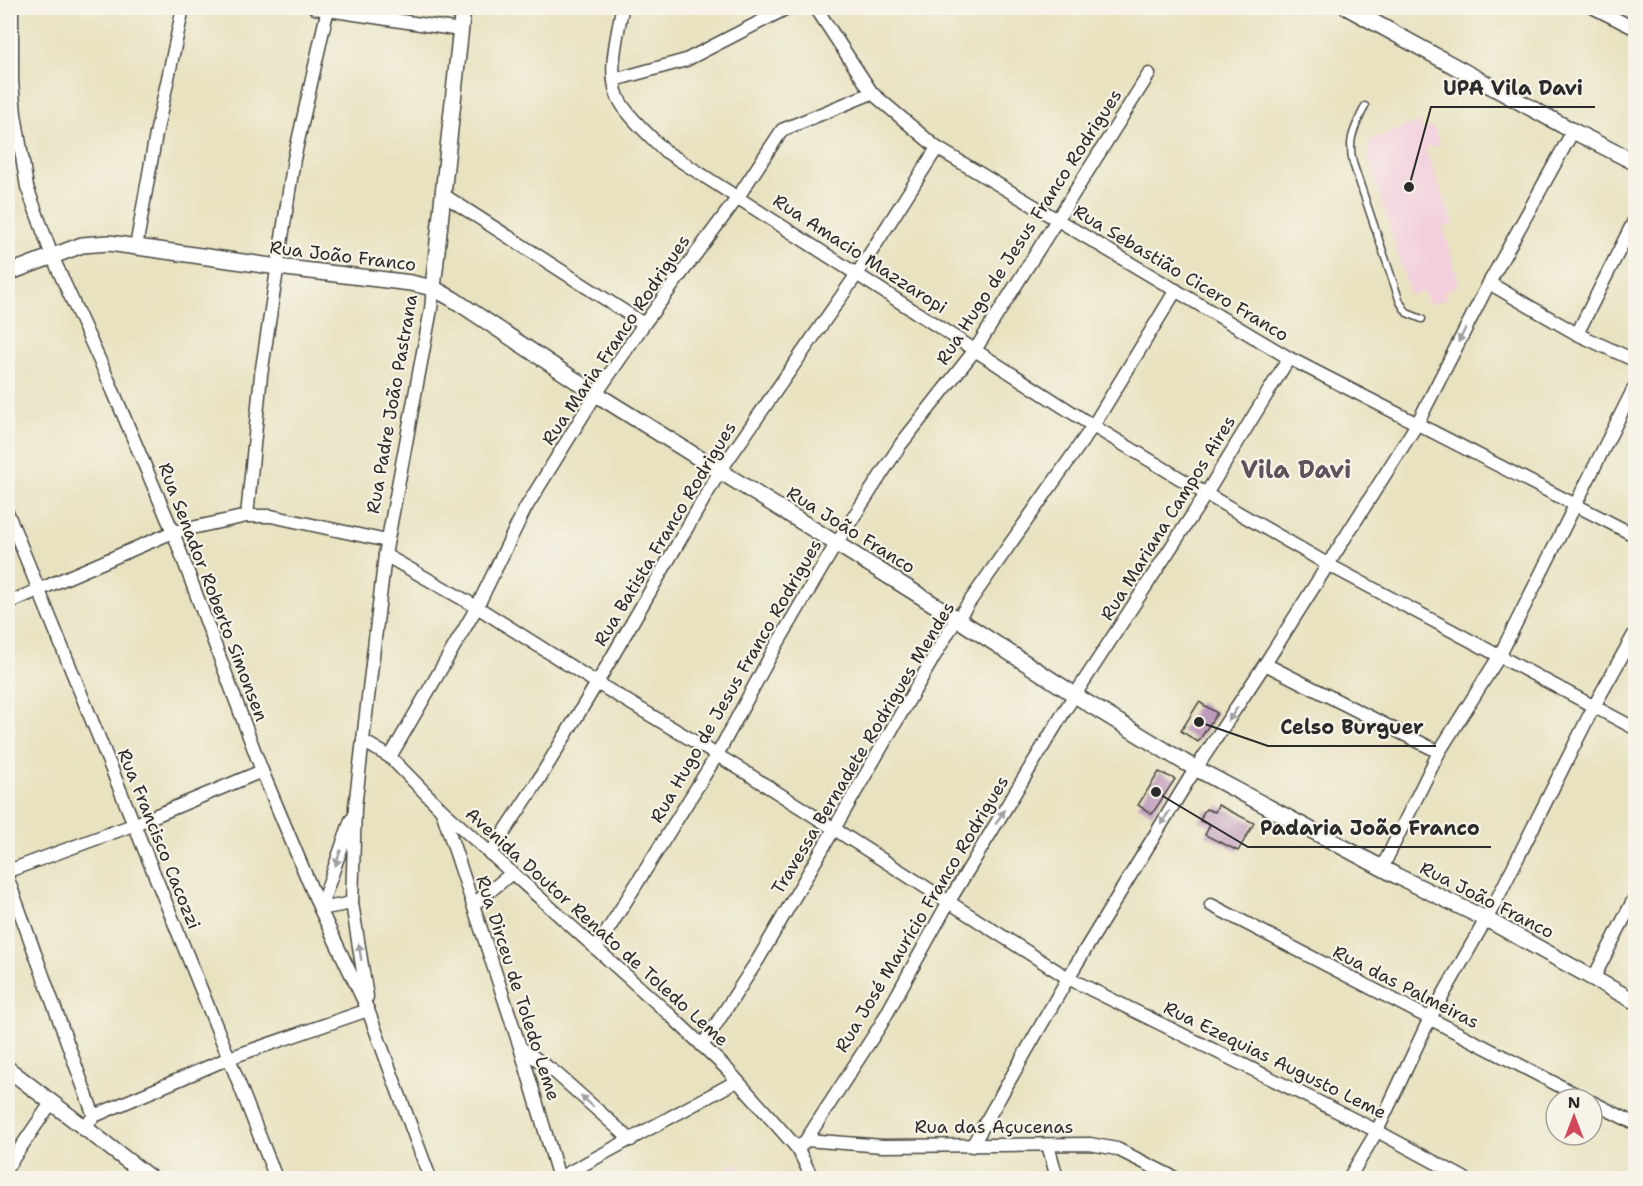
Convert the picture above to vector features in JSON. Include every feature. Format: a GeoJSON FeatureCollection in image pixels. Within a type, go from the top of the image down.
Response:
{"type":"FeatureCollection","features":[{"type":"Feature","properties":{"kind":"street","name":"Rua Senador Roberto Simonsen"},"geometry":{"type":"LineString","coordinates":[[12,8],[12,82],[27,187],[52,256],[173,532],[262,771],[320,909],[368,1010],[430,1179]]}},
{"type":"Feature","properties":{"kind":"street"},"geometry":{"type":"LineString","coordinates":[[136,247],[156,134],[183,8]]}},
{"type":"Feature","properties":{"kind":"street"},"geometry":{"type":"LineString","coordinates":[[247,516],[261,375],[294,159],[324,8],[460,30]]}},
{"type":"Feature","properties":{"kind":"street","name":"Rua Padre João Pastrana"},"geometry":{"type":"LineString","coordinates":[[368,1010],[352,903],[355,807],[387,541],[431,309],[463,8]]}},
{"type":"Feature","properties":{"kind":"street","name":"Rua Amacio Mazzaropi"},"geometry":{"type":"LineString","coordinates":[[622,8],[615,52],[614,80],[618,98],[638,124],[664,151],[738,196],[1093,426],[1206,494],[1329,565],[1635,729]]}},
{"type":"Feature","properties":{"kind":"street"},"geometry":{"type":"LineString","coordinates":[[614,80],[686,60],[787,8]]}},
{"type":"Feature","properties":{"kind":"street","name":"Rua Sebastião Cicero Franco"},"geometry":{"type":"LineString","coordinates":[[816,8],[872,93],[937,148],[1289,357],[1573,506],[1635,536]]}},
{"type":"Feature","properties":{"kind":"street"},"geometry":{"type":"LineString","coordinates":[[1348,8],[1635,163]]}},
{"type":"Feature","properties":{"kind":"street"},"geometry":{"type":"LineString","coordinates":[[1594,8],[1635,29]]}},
{"type":"Feature","properties":{"kind":"street","name":"Rua Hugo de Jesus Franco Rodrigues"},"geometry":{"type":"LineString","coordinates":[[596,949],[717,755],[772,653],[836,544],[901,444],[975,350],[1149,74]]}},
{"type":"Feature","properties":{"kind":"street","name":"Rua Maria Franco Rodrigues"},"geometry":{"type":"LineString","coordinates":[[390,757],[477,607],[525,509],[596,394],[738,196],[782,130],[872,93]]}},
{"type":"Feature","properties":{"kind":"street"},"geometry":{"type":"LineString","coordinates":[[972,1146],[1068,978],[1196,769],[1329,565],[1417,424],[1489,283],[1573,131]]}},
{"type":"Feature","properties":{"kind":"street","name":"Rua Batista Franco Rodrigues"},"geometry":{"type":"LineString","coordinates":[[490,854],[536,784],[597,683],[720,471],[857,274],[937,148]]}},
{"type":"Feature","properties":{"kind":"street"},"geometry":{"type":"LineString","coordinates":[[442,194],[644,324]]}},
{"type":"Feature","properties":{"kind":"street"},"geometry":{"type":"LineString","coordinates":[[1577,334],[1635,217]]}},
{"type":"Feature","properties":{"kind":"street","name":"Rua João Franco"},"geometry":{"type":"LineString","coordinates":[[8,273],[82,245],[95,243],[411,283],[433,288],[596,394],[1196,769],[1382,868],[1486,919],[1635,1002]]}},
{"type":"Feature","properties":{"kind":"street"},"geometry":{"type":"LineString","coordinates":[[1489,283],[1577,334],[1635,361]]}},
{"type":"Feature","properties":{"kind":"street","name":"Travessa Bernadete Rodrigues Mendes"},"geometry":{"type":"LineString","coordinates":[[702,1046],[759,958],[949,631],[1093,426],[1176,290]]}},
{"type":"Feature","properties":{"kind":"street","name":"Rua Mariana Campos Aires"},"geometry":{"type":"LineString","coordinates":[[1076,696],[1206,494],[1289,357]]}},
{"type":"Feature","properties":{"kind":"street"},"geometry":{"type":"LineString","coordinates":[[1382,868],[1439,752],[1500,655],[1635,384]]}},
{"type":"Feature","properties":{"kind":"street","name":"Rua Francisco Cacozzi"},"geometry":{"type":"LineString","coordinates":[[8,514],[276,1179]]}},
{"type":"Feature","properties":{"kind":"street"},"geometry":{"type":"LineString","coordinates":[[8,603],[173,532],[247,516],[271,516],[387,541]]}},
{"type":"Feature","properties":{"kind":"street","name":"Rua Ezequias Augusto Leme"},"geometry":{"type":"LineString","coordinates":[[385,555],[477,607],[717,755],[1068,978],[1377,1131],[1464,1179]]}},
{"type":"Feature","properties":{"kind":"street"},"geometry":{"type":"LineString","coordinates":[[1349,1179],[1377,1131],[1429,1020],[1486,919],[1593,708],[1635,631]]}},
{"type":"Feature","properties":{"kind":"street"},"geometry":{"type":"LineString","coordinates":[[1265,664],[1439,752]]}},
{"type":"Feature","properties":{"kind":"street","name":"Rua José Maurício Franco Rodrigues"},"geometry":{"type":"LineString","coordinates":[[802,1145],[880,1026],[948,903],[1067,707],[1076,696]]}},
{"type":"Feature","properties":{"kind":"street","name":"Avenida Doutor Renato de Toledo Leme"},"geometry":{"type":"LineString","coordinates":[[363,741],[390,757],[442,810],[702,1046],[802,1145],[813,1179]]}},
{"type":"Feature","properties":{"kind":"street"},"geometry":{"type":"LineString","coordinates":[[8,871],[133,825],[262,771]]}},
{"type":"Feature","properties":{"kind":"street","name":"Rua Padre João Pastrana"},"geometry":{"type":"LineString","coordinates":[[320,909],[355,807]]}},
{"type":"Feature","properties":{"kind":"street","name":"Rua Dirceu de Toledo Leme"},"geometry":{"type":"LineString","coordinates":[[442,810],[520,1047],[559,1179]]}},
{"type":"Feature","properties":{"kind":"street"},"geometry":{"type":"LineString","coordinates":[[473,905],[512,873]]}},
{"type":"Feature","properties":{"kind":"street"},"geometry":{"type":"LineString","coordinates":[[8,879],[94,1116]]}},
{"type":"Feature","properties":{"kind":"street"},"geometry":{"type":"LineString","coordinates":[[1593,978],[1635,895]]}},
{"type":"Feature","properties":{"kind":"street"},"geometry":{"type":"LineString","coordinates":[[320,909],[352,903]]}},
{"type":"Feature","properties":{"kind":"street","name":"Rua das Palmeiras"},"geometry":{"type":"LineString","coordinates":[[1211,905],[1561,1087]]}},
{"type":"Feature","properties":{"kind":"street"},"geometry":{"type":"LineString","coordinates":[[83,1129],[94,1116],[229,1058],[368,1010]]}},
{"type":"Feature","properties":{"kind":"street"},"geometry":{"type":"LineString","coordinates":[[520,1047],[557,1074],[631,1140]]}},
{"type":"Feature","properties":{"kind":"street"},"geometry":{"type":"LineString","coordinates":[[8,1069],[150,1179]]}},
{"type":"Feature","properties":{"kind":"street"},"geometry":{"type":"LineString","coordinates":[[559,1179],[737,1081]]}},
{"type":"Feature","properties":{"kind":"street"},"geometry":{"type":"LineString","coordinates":[[8,1166],[51,1103]]}},
{"type":"Feature","properties":{"kind":"street"},"geometry":{"type":"LineString","coordinates":[[1604,1108],[1635,1124]]}},
{"type":"Feature","properties":{"kind":"street","name":"Rua das Açucenas"},"geometry":{"type":"LineString","coordinates":[[802,1145],[1090,1144],[1117,1149],[1175,1179]]}},
{"type":"Feature","properties":{"kind":"street"},"geometry":{"type":"LineString","coordinates":[[1048,1145],[1057,1179]]}},
{"type":"Feature","properties":{"kind":"lane"},"geometry":{"type":"LineString","coordinates":[[1365,106],[1351,135],[1350,149],[1353,163],[1400,302],[1407,313],[1422,319]]}},
{"type":"Feature","properties":{"kind":"shaded area"},"geometry":{"type":"Polygon","coordinates":[[[1419,122],[1422,129],[1434,127],[1440,145],[1425,148],[1454,225],[1443,227],[1459,285],[1444,291],[1446,300],[1428,304],[1424,292],[1410,295],[1367,152],[1372,149],[1368,141],[1419,122]]]}},
{"type":"Feature","properties":{"kind":"shaded area"},"geometry":{"type":"Polygon","coordinates":[[[738,1163],[744,1178],[709,1178],[738,1163]]]}},
{"type":"Feature","properties":{"kind":"building"},"geometry":{"type":"Polygon","coordinates":[[[1199,702],[1217,713],[1198,742],[1181,731],[1199,702]]]}},
{"type":"Feature","properties":{"kind":"building"},"geometry":{"type":"Polygon","coordinates":[[[1159,772],[1175,779],[1152,814],[1138,805],[1159,772]]]}},
{"type":"Feature","properties":{"kind":"building"},"geometry":{"type":"Polygon","coordinates":[[[1218,805],[1254,823],[1238,851],[1205,835],[1210,825],[1200,821],[1203,813],[1206,809],[1215,812],[1218,805]]]}},
{"type":"Feature","properties":{"kind":"place","name":"UPA Vila Davi"},"geometry":{"type":"Point","coordinates":[1409,187]}},
{"type":"Feature","properties":{"kind":"place","name":"Celso Burguer"},"geometry":{"type":"Point","coordinates":[1199,722]}},
{"type":"Feature","properties":{"kind":"place","name":"Padaria João Franco"},"geometry":{"type":"Point","coordinates":[1156,792]}},
{"type":"Feature","properties":{"kind":"district","name":"Vila Davi"},"geometry":{"type":"Point","coordinates":[1296,470]}}]}
